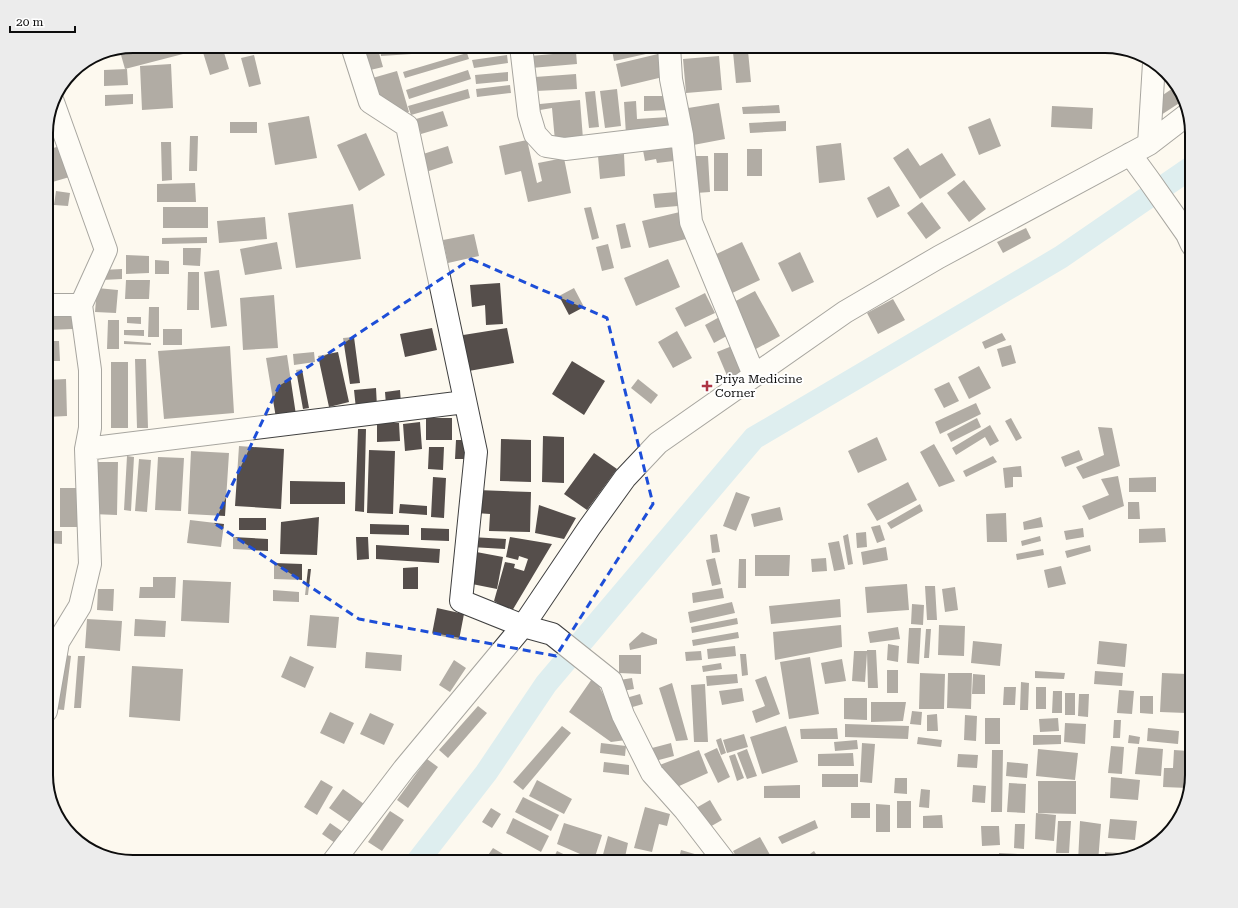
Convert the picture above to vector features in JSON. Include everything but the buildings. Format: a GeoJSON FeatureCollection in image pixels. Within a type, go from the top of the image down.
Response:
{"type":"FeatureCollection","features":[{"type":"Feature","properties":{"kind":"street"},"geometry":{"type":"LineString","coordinates":[[354,53],[370,102],[407,126],[476,452],[462,601],[523,626],[552,634],[611,681],[623,715],[652,773],[685,810],[720,855]]}},
{"type":"Feature","properties":{"kind":"street"},"geometry":{"type":"LineString","coordinates":[[522,53],[529,114],[535,134],[546,146],[565,149],[682,135]]}},
{"type":"Feature","properties":{"kind":"street"},"geometry":{"type":"LineString","coordinates":[[669,53],[671,79],[682,135],[691,222],[754,375]]}},
{"type":"Feature","properties":{"kind":"street"},"geometry":{"type":"LineString","coordinates":[[1149,144],[1154,70]]}},
{"type":"Feature","properties":{"kind":"street"},"geometry":{"type":"LineString","coordinates":[[53,671],[58,642],[80,606],[90,564],[86,449],[90,428],[90,370],[81,304],[106,250],[56,111]]}},
{"type":"Feature","properties":{"kind":"street"},"geometry":{"type":"LineString","coordinates":[[338,855],[404,769],[523,626],[589,528],[625,478],[658,443],[845,312],[939,257],[1149,144],[1183,118]]}},
{"type":"Feature","properties":{"kind":"street"},"geometry":{"type":"LineString","coordinates":[[1130,154],[1150,180],[1185,232]]}},
{"type":"Feature","properties":{"kind":"street"},"geometry":{"type":"LineString","coordinates":[[53,305],[81,304]]}},
{"type":"Feature","properties":{"kind":"street"},"geometry":{"type":"LineString","coordinates":[[86,449],[465,402]]}},
{"type":"Feature","properties":{"kind":"highlighted area"},"geometry":{"type":"Polygon","coordinates":[[[471,259],[607,318],[653,504],[556,656],[359,619],[214,523],[279,386],[471,259]]]}},
{"type":"Feature","properties":{"kind":"waterway"},"geometry":{"type":"LineString","coordinates":[[422,855],[486,773],[546,684],[754,438],[1061,257],[1185,172]]}},
{"type":"Feature","properties":{"kind":"place","name":"Priya Medicine Corner"},"geometry":{"type":"Point","coordinates":[707,386]}}]}
